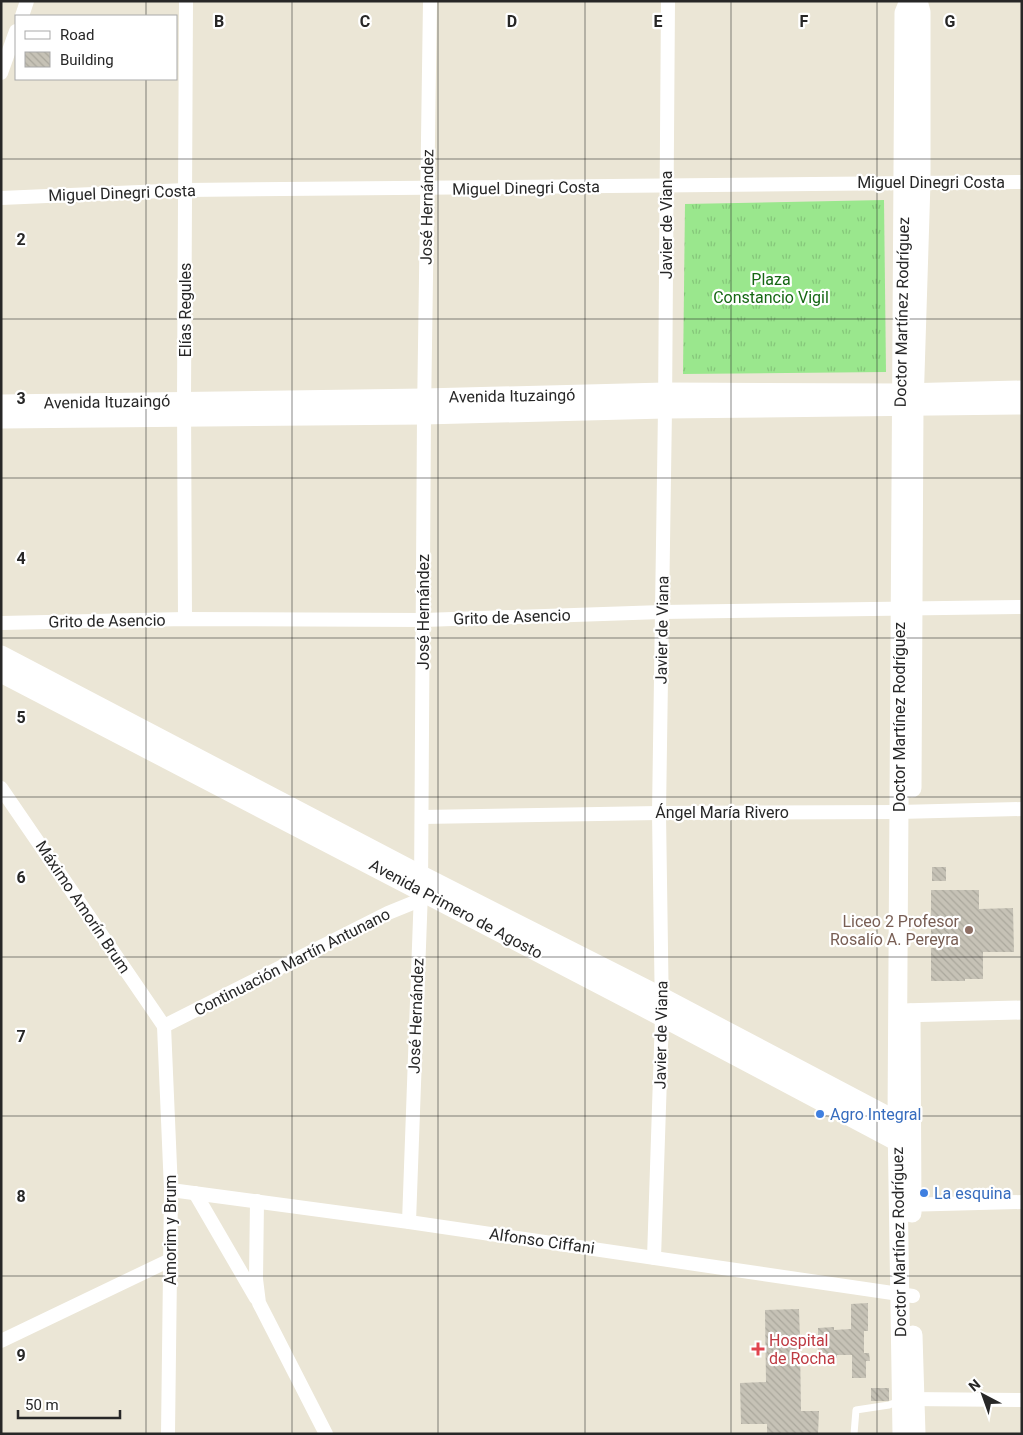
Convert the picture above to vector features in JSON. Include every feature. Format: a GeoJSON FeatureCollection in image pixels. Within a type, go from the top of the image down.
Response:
{"type":"FeatureCollection","features":[{"type":"Feature","properties":{"kind":"street"},"geometry":{"type":"LineString","coordinates":[[22,15],[27,1]]}},
{"type":"Feature","properties":{"kind":"street","name":"Elías Regules"},"geometry":{"type":"LineString","coordinates":[[185,619],[186,1]]}},
{"type":"Feature","properties":{"kind":"street","name":"José Hernández"},"geometry":{"type":"LineString","coordinates":[[409,1222],[421,888],[424,406],[430,1]]}},
{"type":"Feature","properties":{"kind":"street","name":"Javier de Viana"},"geometry":{"type":"LineString","coordinates":[[654,1258],[662,1017],[659,812],[668,1]]}},
{"type":"Feature","properties":{"kind":"street","name":"Doctor Martínez Rodríguez"},"geometry":{"type":"LineString","coordinates":[[908,1],[904,13],[913,182]]}},
{"type":"Feature","properties":{"kind":"street","name":"Doctor Martínez Rodríguez"},"geometry":{"type":"LineString","coordinates":[[902,1434],[908,1400],[904,1142],[905,812],[908,400],[913,182],[921,12],[918,1]]}},
{"type":"Feature","properties":{"kind":"street"},"geometry":{"type":"LineString","coordinates":[[1,73],[15,34]]}},
{"type":"Feature","properties":{"kind":"street","name":"Miguel Dinegri Costa"},"geometry":{"type":"LineString","coordinates":[[1,198],[186,190],[1022,182]]}},
{"type":"Feature","properties":{"kind":"street","name":"Avenida Ituzaingó"},"geometry":{"type":"LineString","coordinates":[[908,400],[1022,390]]}},
{"type":"Feature","properties":{"kind":"street","name":"Avenida Ituzaingó"},"geometry":{"type":"LineString","coordinates":[[1,404],[184,409],[665,400],[908,400],[1022,405]]}},
{"type":"Feature","properties":{"kind":"street","name":"Avenida Ituzaingó"},"geometry":{"type":"LineString","coordinates":[[1,419],[184,409]]}},
{"type":"Feature","properties":{"kind":"street","name":"Grito de Asencio"},"geometry":{"type":"LineString","coordinates":[[1,623],[185,619],[424,620],[662,612],[1022,607]]}},
{"type":"Feature","properties":{"kind":"street","name":"Avenida Primero de Agosto"},"geometry":{"type":"LineString","coordinates":[[1,655],[421,888],[662,1017],[904,1142]]}},
{"type":"Feature","properties":{"kind":"street","name":"Avenida Primero de Agosto"},"geometry":{"type":"LineString","coordinates":[[1,673],[421,888],[662,997],[904,1121]]}},
{"type":"Feature","properties":{"kind":"street","name":"Máximo Amorín Brum"},"geometry":{"type":"LineString","coordinates":[[1,788],[164,1026]]}},
{"type":"Feature","properties":{"kind":"street","name":"Ángel María Rivero"},"geometry":{"type":"LineString","coordinates":[[422,817],[659,812],[905,812],[1022,809]]}},
{"type":"Feature","properties":{"kind":"street","name":"Continuación Martín Antunano"},"geometry":{"type":"LineString","coordinates":[[164,1026],[388,913],[421,888]]}},
{"type":"Feature","properties":{"kind":"street"},"geometry":{"type":"LineString","coordinates":[[905,1013],[1022,1010]]}},
{"type":"Feature","properties":{"kind":"street","name":"Amorim y Brum"},"geometry":{"type":"LineString","coordinates":[[164,1026],[171,1190],[168,1434]]}},
{"type":"Feature","properties":{"kind":"street","name":"Alfonso Ciffani"},"geometry":{"type":"LineString","coordinates":[[171,1190],[409,1222],[907,1295]]}},
{"type":"Feature","properties":{"kind":"street"},"geometry":{"type":"LineString","coordinates":[[195,1193],[259,1303],[326,1434]]}},
{"type":"Feature","properties":{"kind":"street"},"geometry":{"type":"LineString","coordinates":[[257,1201],[256,1279],[259,1303]]}},
{"type":"Feature","properties":{"kind":"street"},"geometry":{"type":"LineString","coordinates":[[906,1205],[1022,1202]]}},
{"type":"Feature","properties":{"kind":"street"},"geometry":{"type":"LineString","coordinates":[[1,1341],[170,1260]]}},
{"type":"Feature","properties":{"kind":"street"},"geometry":{"type":"LineString","coordinates":[[908,1400],[1022,1400]]}},
{"type":"Feature","properties":{"kind":"street","name":"Doctor Martínez Rodríguez"},"geometry":{"type":"LineString","coordinates":[[908,1400],[916,1434]]}},
{"type":"Feature","properties":{"kind":"lane"},"geometry":{"type":"LineString","coordinates":[[854,1434],[856,1410],[908,1400]]}},
{"type":"Feature","properties":{"kind":"green space","name":"Plaza Constancio Vigil"},"geometry":{"type":"Polygon","coordinates":[[[884,200],[886,372],[683,374],[685,204],[884,200]]]}},
{"type":"Feature","properties":{"kind":"building"},"geometry":{"type":"Polygon","coordinates":[[[932,867],[946,867],[946,881],[932,881],[932,867]]]}},
{"type":"Feature","properties":{"kind":"building"},"geometry":{"type":"Polygon","coordinates":[[[931,890],[979,890],[979,909],[1013,908],[1014,952],[983,952],[983,979],[931,981],[931,948],[940,948],[940,936],[931,936],[931,890]]]}},
{"type":"Feature","properties":{"kind":"building"},"geometry":{"type":"Polygon","coordinates":[[[868,1303],[868,1331],[864,1331],[864,1353],[869,1353],[870,1361],[866,1361],[866,1378],[852,1378],[852,1355],[837,1355],[837,1358],[819,1358],[818,1345],[800,1345],[801,1411],[819,1411],[818,1434],[767,1434],[767,1424],[741,1424],[740,1383],[766,1382],[765,1310],[799,1309],[800,1339],[818,1339],[818,1328],[834,1327],[834,1330],[851,1329],[851,1304],[868,1303]]]}},
{"type":"Feature","properties":{"kind":"building"},"geometry":{"type":"Polygon","coordinates":[[[871,1388],[889,1388],[889,1401],[871,1401],[871,1388]]]}},
{"type":"Feature","properties":{"kind":"place","name":"Liceo 2 Profesor Rosalío A. Pereyra"},"geometry":{"type":"Point","coordinates":[969,930]}},
{"type":"Feature","properties":{"kind":"place","name":"Agro Integral"},"geometry":{"type":"Point","coordinates":[820,1114]}},
{"type":"Feature","properties":{"kind":"place","name":"La esquina"},"geometry":{"type":"Point","coordinates":[924,1193]}},
{"type":"Feature","properties":{"kind":"place","name":"Hospital de Rocha"},"geometry":{"type":"Point","coordinates":[758,1349]}}]}
